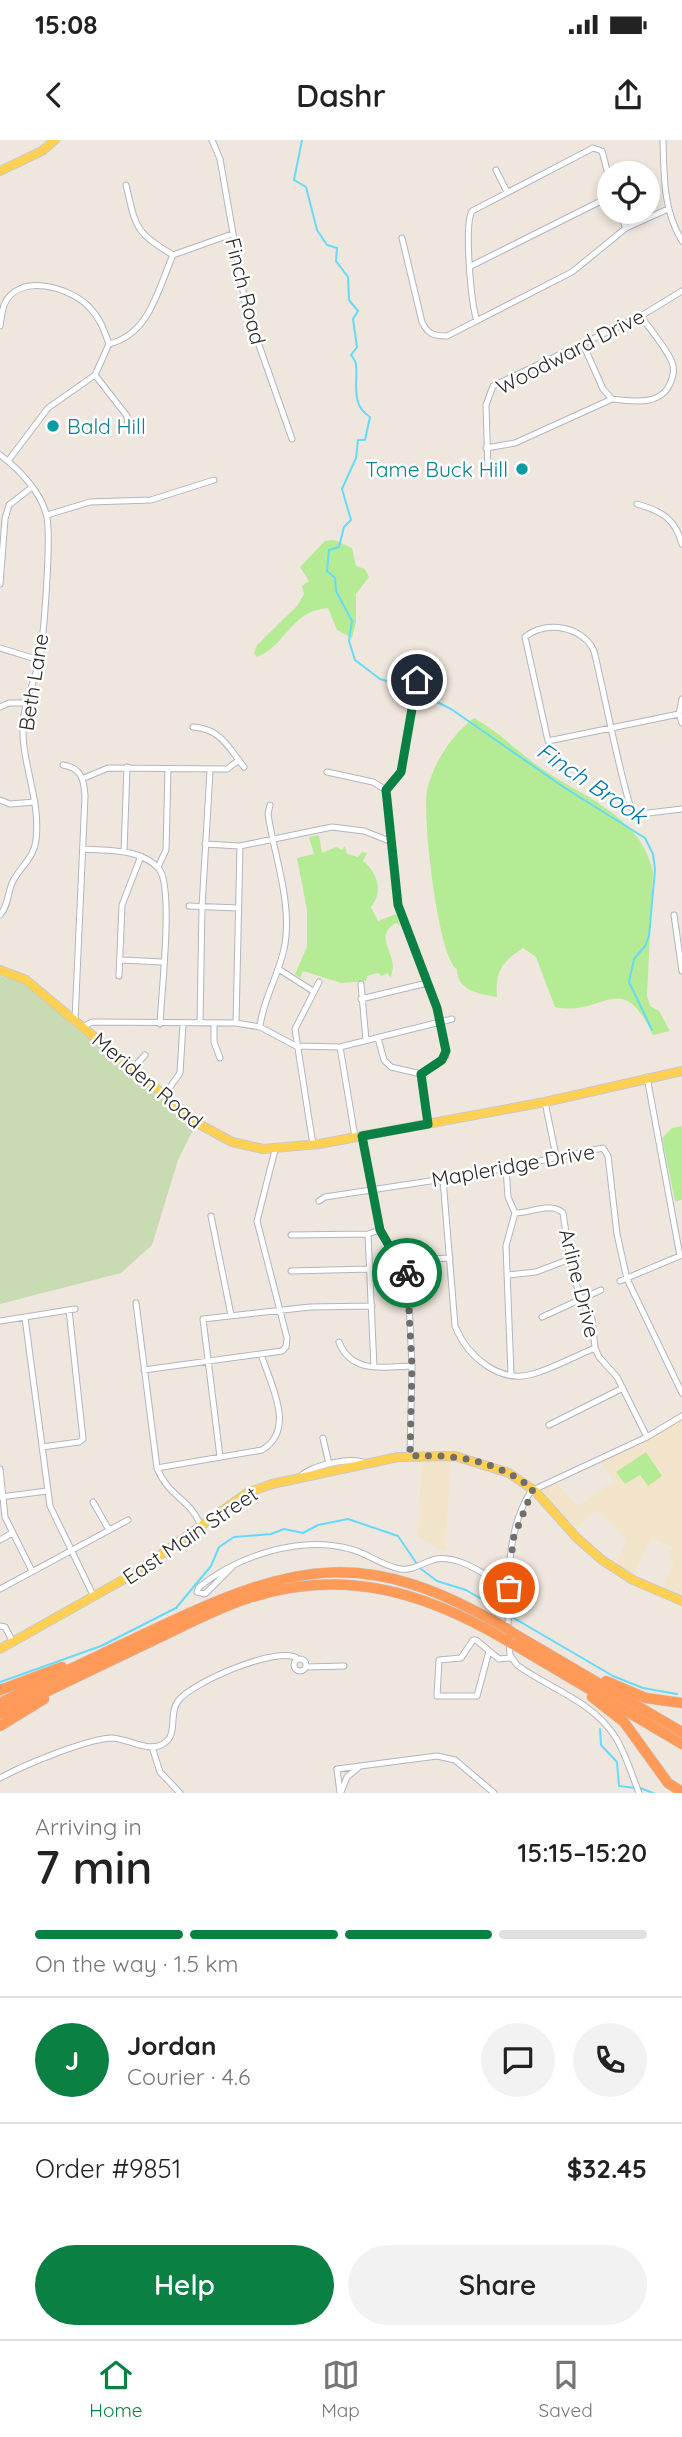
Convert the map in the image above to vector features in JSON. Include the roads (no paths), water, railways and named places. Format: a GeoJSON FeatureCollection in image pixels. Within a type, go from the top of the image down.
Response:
{"type":"FeatureCollection","features":[{"type":"Feature","properties":{"kind":"highway"},"geometry":{"type":"LineString","coordinates":[[0,1714],[234,1592],[268,1581],[311,1574],[362,1574],[414,1583],[455,1599],[509,1629],[558,1665],[682,1744]]}},
{"type":"Feature","properties":{"kind":"highway"},"geometry":{"type":"LineString","coordinates":[[558,1665],[573,1663],[638,1696],[682,1703]]}},
{"type":"Feature","properties":{"kind":"highway"},"geometry":{"type":"LineString","coordinates":[[0,1690],[93,1664]]}},
{"type":"Feature","properties":{"kind":"highway"},"geometry":{"type":"LineString","coordinates":[[0,1703],[93,1664]]}},
{"type":"Feature","properties":{"kind":"highway"},"geometry":{"type":"LineString","coordinates":[[0,1726],[93,1664]]}},
{"type":"Feature","properties":{"kind":"highway"},"geometry":{"type":"LineString","coordinates":[[558,1665],[682,1732]]}},
{"type":"Feature","properties":{"kind":"highway"},"geometry":{"type":"LineString","coordinates":[[558,1665],[562,1677],[624,1722],[668,1783],[682,1792]]}},
{"type":"Feature","properties":{"kind":"main road"},"geometry":{"type":"LineString","coordinates":[[0,171],[42,150],[55,140]]}},
{"type":"Feature","properties":{"kind":"main road","name":"Meriden Road"},"geometry":{"type":"LineString","coordinates":[[0,970],[26,980],[163,1097],[199,1124],[227,1140],[275,1150],[545,1102],[682,1071]]}},
{"type":"Feature","properties":{"kind":"main road","name":"East Main Street"},"geometry":{"type":"LineString","coordinates":[[0,1649],[135,1573],[252,1490],[363,1462],[410,1456],[451,1455],[473,1459],[505,1472],[533,1489],[601,1560],[643,1585],[682,1601]]}},
{"type":"Feature","properties":{"kind":"street"},"geometry":{"type":"LineString","coordinates":[[42,150],[50,140]]}},
{"type":"Feature","properties":{"kind":"street","name":"Finch Road"},"geometry":{"type":"LineString","coordinates":[[212,140],[220,159],[246,308],[292,439]]}},
{"type":"Feature","properties":{"kind":"street"},"geometry":{"type":"LineString","coordinates":[[663,140],[668,209],[682,241]]}},
{"type":"Feature","properties":{"kind":"street"},"geometry":{"type":"LineString","coordinates":[[477,321],[472,301],[468,218],[472,211],[593,148],[599,148],[603,161]]}},
{"type":"Feature","properties":{"kind":"street"},"geometry":{"type":"LineString","coordinates":[[496,170],[508,192]]}},
{"type":"Feature","properties":{"kind":"street"},"geometry":{"type":"LineString","coordinates":[[127,185],[137,229],[173,255]]}},
{"type":"Feature","properties":{"kind":"street"},"geometry":{"type":"LineString","coordinates":[[471,266],[597,203]]}},
{"type":"Feature","properties":{"kind":"street"},"geometry":{"type":"LineString","coordinates":[[402,238],[427,332],[434,336],[447,336],[572,272],[626,228],[668,209]]}},
{"type":"Feature","properties":{"kind":"street"},"geometry":{"type":"LineString","coordinates":[[624,224],[626,228]]}},
{"type":"Feature","properties":{"kind":"street"},"geometry":{"type":"LineString","coordinates":[[109,344],[134,334],[144,320],[173,255],[232,234]]}},
{"type":"Feature","properties":{"kind":"street"},"geometry":{"type":"LineString","coordinates":[[0,326],[5,303],[18,289],[44,285],[69,292],[88,305],[102,323],[109,344],[95,375],[48,408],[8,461]]}},
{"type":"Feature","properties":{"kind":"street","name":"Woodward Drive"},"geometry":{"type":"LineString","coordinates":[[488,470],[487,395],[493,387],[641,316],[682,291]]}},
{"type":"Feature","properties":{"kind":"street"},"geometry":{"type":"LineString","coordinates":[[486,448],[515,443],[612,399],[648,401],[662,397],[670,388],[674,372],[672,362],[641,316]]}},
{"type":"Feature","properties":{"kind":"street"},"geometry":{"type":"LineString","coordinates":[[583,344],[603,388],[612,399]]}},
{"type":"Feature","properties":{"kind":"street"},"geometry":{"type":"LineString","coordinates":[[95,375],[128,416],[128,425]]}},
{"type":"Feature","properties":{"kind":"street"},"geometry":{"type":"LineString","coordinates":[[0,455],[17,467],[47,515],[90,502],[151,499],[214,480]]}},
{"type":"Feature","properties":{"kind":"street"},"geometry":{"type":"LineString","coordinates":[[0,584],[5,519],[9,505],[31,488]]}},
{"type":"Feature","properties":{"kind":"street"},"geometry":{"type":"LineString","coordinates":[[637,504],[661,511],[672,520],[682,544]]}},
{"type":"Feature","properties":{"kind":"street","name":"Beth Lane"},"geometry":{"type":"LineString","coordinates":[[0,915],[6,906],[12,882],[34,850],[36,802],[23,737],[26,703],[40,660],[47,515]]}},
{"type":"Feature","properties":{"kind":"street"},"geometry":{"type":"LineString","coordinates":[[679,714],[612,725],[548,741],[525,642],[528,634],[571,629],[590,641],[612,725],[630,805],[640,814],[682,809]]}},
{"type":"Feature","properties":{"kind":"street"},"geometry":{"type":"LineString","coordinates":[[0,648],[40,660]]}},
{"type":"Feature","properties":{"kind":"street"},"geometry":{"type":"LineString","coordinates":[[417,680],[401,772],[386,790],[398,905],[440,1021],[446,1056],[421,1074]]}},
{"type":"Feature","properties":{"kind":"street"},"geometry":{"type":"LineString","coordinates":[[682,699],[679,714],[682,723]]}},
{"type":"Feature","properties":{"kind":"street"},"geometry":{"type":"LineString","coordinates":[[0,706],[26,703]]}},
{"type":"Feature","properties":{"kind":"street"},"geometry":{"type":"LineString","coordinates":[[192,727],[215,732],[226,741],[244,767]]}},
{"type":"Feature","properties":{"kind":"street"},"geometry":{"type":"LineString","coordinates":[[84,778],[108,768],[210,771],[227,769],[239,760]]}},
{"type":"Feature","properties":{"kind":"street"},"geometry":{"type":"LineString","coordinates":[[63,765],[76,769],[84,778],[75,1020]]}},
{"type":"Feature","properties":{"kind":"street"},"geometry":{"type":"LineString","coordinates":[[124,852],[127,767]]}},
{"type":"Feature","properties":{"kind":"street"},"geometry":{"type":"LineString","coordinates":[[158,867],[166,850],[168,769]]}},
{"type":"Feature","properties":{"kind":"street"},"geometry":{"type":"LineString","coordinates":[[200,1023],[202,907],[210,771]]}},
{"type":"Feature","properties":{"kind":"street"},"geometry":{"type":"LineString","coordinates":[[327,772],[373,782],[386,790]]}},
{"type":"Feature","properties":{"kind":"street"},"geometry":{"type":"LineString","coordinates":[[0,800],[10,804],[36,802]]}},
{"type":"Feature","properties":{"kind":"street"},"geometry":{"type":"LineString","coordinates":[[260,1027],[262,1007],[280,971],[287,928],[272,840],[270,805]]}},
{"type":"Feature","properties":{"kind":"street"},"geometry":{"type":"LineString","coordinates":[[205,844],[240,846],[311,831],[344,828],[364,831],[392,842]]}},
{"type":"Feature","properties":{"kind":"street"},"geometry":{"type":"LineString","coordinates":[[236,1023],[240,846]]}},
{"type":"Feature","properties":{"kind":"street"},"geometry":{"type":"LineString","coordinates":[[83,849],[141,856],[158,867],[164,876],[167,898],[160,1024]]}},
{"type":"Feature","properties":{"kind":"street"},"geometry":{"type":"LineString","coordinates":[[119,976],[122,905],[141,856]]}},
{"type":"Feature","properties":{"kind":"street"},"geometry":{"type":"LineString","coordinates":[[189,906],[238,908]]}},
{"type":"Feature","properties":{"kind":"street"},"geometry":{"type":"LineString","coordinates":[[674,915],[682,971]]}},
{"type":"Feature","properties":{"kind":"street"},"geometry":{"type":"LineString","coordinates":[[121,960],[163,962]]}},
{"type":"Feature","properties":{"kind":"street"},"geometry":{"type":"LineString","coordinates":[[280,971],[313,991]]}},
{"type":"Feature","properties":{"kind":"street"},"geometry":{"type":"LineString","coordinates":[[313,1145],[295,1029],[319,982]]}},
{"type":"Feature","properties":{"kind":"street"},"geometry":{"type":"LineString","coordinates":[[361,999],[427,983]]}},
{"type":"Feature","properties":{"kind":"street"},"geometry":{"type":"LineString","coordinates":[[361,984],[366,1040]]}},
{"type":"Feature","properties":{"kind":"street"},"geometry":{"type":"LineString","coordinates":[[83,1027],[92,1022],[236,1023],[260,1027],[296,1046],[340,1047],[452,1019]]}},
{"type":"Feature","properties":{"kind":"street"},"geometry":{"type":"LineString","coordinates":[[214,1023],[214,1042],[220,1058]]}},
{"type":"Feature","properties":{"kind":"street"},"geometry":{"type":"LineString","coordinates":[[163,1097],[180,1073],[183,1024]]}},
{"type":"Feature","properties":{"kind":"street"},"geometry":{"type":"LineString","coordinates":[[378,1038],[386,1064],[421,1074]]}},
{"type":"Feature","properties":{"kind":"street"},"geometry":{"type":"LineString","coordinates":[[340,1047],[380,1230],[388,1244],[407,1260],[450,1258]]}},
{"type":"Feature","properties":{"kind":"street"},"geometry":{"type":"LineString","coordinates":[[132,1069],[145,1055]]}},
{"type":"Feature","properties":{"kind":"street"},"geometry":{"type":"LineString","coordinates":[[421,1074],[428,1124]]}},
{"type":"Feature","properties":{"kind":"street"},"geometry":{"type":"LineString","coordinates":[[620,1282],[681,1256],[647,1077]]}},
{"type":"Feature","properties":{"kind":"street"},"geometry":{"type":"LineString","coordinates":[[545,1102],[555,1156]]}},
{"type":"Feature","properties":{"kind":"street","name":"Mapleridge Drive"},"geometry":{"type":"LineString","coordinates":[[318,1202],[326,1198],[506,1168],[603,1148],[608,1153],[617,1234],[627,1279],[682,1393]]}},
{"type":"Feature","properties":{"kind":"street"},"geometry":{"type":"LineString","coordinates":[[144,1370],[282,1351],[286,1347],[257,1221],[275,1150]]}},
{"type":"Feature","properties":{"kind":"street"},"geometry":{"type":"LineString","coordinates":[[506,1168],[508,1197],[515,1213],[506,1246],[511,1374]]}},
{"type":"Feature","properties":{"kind":"street"},"geometry":{"type":"LineString","coordinates":[[443,1179],[455,1326],[460,1338],[489,1369],[511,1374],[532,1375],[595,1348]]}},
{"type":"Feature","properties":{"kind":"street","name":"Arline Drive"},"geometry":{"type":"LineString","coordinates":[[515,1213],[558,1208],[563,1213],[570,1259],[580,1298],[592,1319],[595,1348],[624,1388],[648,1437]]}},
{"type":"Feature","properties":{"kind":"street"},"geometry":{"type":"LineString","coordinates":[[211,1216],[231,1315]]}},
{"type":"Feature","properties":{"kind":"street"},"geometry":{"type":"LineString","coordinates":[[291,1235],[368,1234],[380,1230]]}},
{"type":"Feature","properties":{"kind":"street"},"geometry":{"type":"LineString","coordinates":[[368,1234],[374,1367]]}},
{"type":"Feature","properties":{"kind":"street"},"geometry":{"type":"LineString","coordinates":[[507,1275],[536,1272],[570,1259]]}},
{"type":"Feature","properties":{"kind":"street"},"geometry":{"type":"LineString","coordinates":[[407,1260],[412,1366],[410,1456]]}},
{"type":"Feature","properties":{"kind":"street"},"geometry":{"type":"LineString","coordinates":[[291,1271],[370,1269]]}},
{"type":"Feature","properties":{"kind":"street"},"geometry":{"type":"LineString","coordinates":[[542,1317],[601,1290]]}},
{"type":"Feature","properties":{"kind":"street"},"geometry":{"type":"LineString","coordinates":[[136,1303],[157,1468],[164,1486],[187,1503],[201,1526]]}},
{"type":"Feature","properties":{"kind":"street"},"geometry":{"type":"LineString","coordinates":[[220,1457],[203,1319],[310,1307],[372,1306]]}},
{"type":"Feature","properties":{"kind":"street"},"geometry":{"type":"LineString","coordinates":[[0,1321],[72,1310],[83,1439],[79,1443],[42,1447]]}},
{"type":"Feature","properties":{"kind":"street"},"geometry":{"type":"LineString","coordinates":[[25,1318],[47,1491],[54,1520],[94,1597]]}},
{"type":"Feature","properties":{"kind":"street"},"geometry":{"type":"LineString","coordinates":[[339,1342],[347,1358],[358,1364],[374,1367],[412,1366]]}},
{"type":"Feature","properties":{"kind":"street"},"geometry":{"type":"LineString","coordinates":[[157,1468],[262,1450],[274,1442],[281,1413],[261,1354]]}},
{"type":"Feature","properties":{"kind":"street"},"geometry":{"type":"LineString","coordinates":[[549,1424],[624,1388]]}},
{"type":"Feature","properties":{"kind":"street"},"geometry":{"type":"LineString","coordinates":[[639,1793],[620,1745],[603,1721],[587,1707],[522,1668],[511,1658],[509,1588],[513,1539],[533,1489],[648,1437],[682,1416]]}},
{"type":"Feature","properties":{"kind":"street"},"geometry":{"type":"LineString","coordinates":[[323,1438],[329,1464]]}},
{"type":"Feature","properties":{"kind":"street"},"geometry":{"type":"LineString","coordinates":[[299,1479],[304,1472],[329,1464],[353,1460],[363,1462]]}},
{"type":"Feature","properties":{"kind":"street"},"geometry":{"type":"LineString","coordinates":[[0,1469],[1,1496],[12,1533],[32,1571]]}},
{"type":"Feature","properties":{"kind":"street"},"geometry":{"type":"LineString","coordinates":[[1,1496],[47,1491]]}},
{"type":"Feature","properties":{"kind":"street"},"geometry":{"type":"LineString","coordinates":[[93,1502],[109,1530]]}},
{"type":"Feature","properties":{"kind":"street"},"geometry":{"type":"LineString","coordinates":[[0,1589],[128,1520]]}},
{"type":"Feature","properties":{"kind":"street"},"geometry":{"type":"LineString","coordinates":[[0,1540],[12,1533]]}},
{"type":"Feature","properties":{"kind":"street"},"geometry":{"type":"LineString","coordinates":[[232,1567],[205,1594],[199,1594],[197,1588],[232,1567],[277,1549],[327,1545],[352,1549],[398,1569],[419,1566],[437,1559],[454,1560],[509,1588]]}},
{"type":"Feature","properties":{"kind":"street"},"geometry":{"type":"LineString","coordinates":[[0,1626],[5,1628],[13,1642]]}},
{"type":"Feature","properties":{"kind":"street"},"geometry":{"type":"LineString","coordinates":[[489,1651],[477,1696],[437,1696],[439,1660],[461,1658],[476,1640],[502,1660],[511,1658]]}},
{"type":"Feature","properties":{"kind":"street"},"geometry":{"type":"LineString","coordinates":[[0,1778],[36,1760],[112,1738],[152,1747],[164,1744],[171,1736],[173,1708],[190,1690],[233,1668],[281,1654],[289,1653],[306,1661],[306,1667]]}},
{"type":"Feature","properties":{"kind":"street"},"geometry":{"type":"LineString","coordinates":[[298,1659],[295,1663],[296,1669],[301,1671],[306,1667],[344,1666]]}},
{"type":"Feature","properties":{"kind":"street"},"geometry":{"type":"LineString","coordinates":[[152,1747],[160,1772],[180,1793]]}},
{"type":"Feature","properties":{"kind":"street"},"geometry":{"type":"LineString","coordinates":[[340,1793],[337,1769],[436,1756],[455,1760],[494,1793]]}},
{"type":"Feature","properties":{"kind":"street"},"geometry":{"type":"LineString","coordinates":[[340,1793],[347,1777],[362,1766]]}},
{"type":"Feature","properties":{"kind":"waterway","name":"Finch Brook"},"geometry":{"type":"LineString","coordinates":[[302,140],[294,180],[306,187],[317,230],[327,245],[337,248],[336,261],[348,277],[349,300],[358,311],[353,319],[357,347],[351,355],[356,364],[357,400],[370,417],[365,440],[358,440],[356,458],[342,489],[351,520],[344,527],[339,547],[329,550],[327,571],[335,578],[336,591],[352,621],[349,641],[355,660],[380,679],[412,689]]}},
{"type":"Feature","properties":{"kind":"waterway","name":"Finch Brook"},"geometry":{"type":"LineString","coordinates":[[419,693],[451,709],[565,788],[645,838],[653,854],[655,870],[649,936],[645,946],[634,959],[629,982],[652,1030]]}},
{"type":"Feature","properties":{"kind":"waterway"},"geometry":{"type":"LineString","coordinates":[[0,1682],[101,1646],[176,1608],[211,1566],[219,1547],[234,1537],[271,1534],[284,1529],[303,1533],[318,1525],[348,1519],[398,1536],[417,1564]]}},
{"type":"Feature","properties":{"kind":"waterway"},"geometry":{"type":"LineString","coordinates":[[421,1569],[437,1581],[466,1590],[613,1676],[643,1688],[677,1694]]}},
{"type":"Feature","properties":{"kind":"waterway"},"geometry":{"type":"LineString","coordinates":[[600,1729],[601,1745],[617,1762],[619,1786],[635,1788]]}},
{"type":"Feature","properties":{"kind":"waterway"},"geometry":{"type":"LineString","coordinates":[[640,1788],[653,1793]]}},
{"type":"Feature","properties":{"kind":"place","name":"Bald Hill"},"geometry":{"type":"Point","coordinates":[53,426]}},
{"type":"Feature","properties":{"kind":"place","name":"Tame Buck Hill"},"geometry":{"type":"Point","coordinates":[522,469]}}]}
